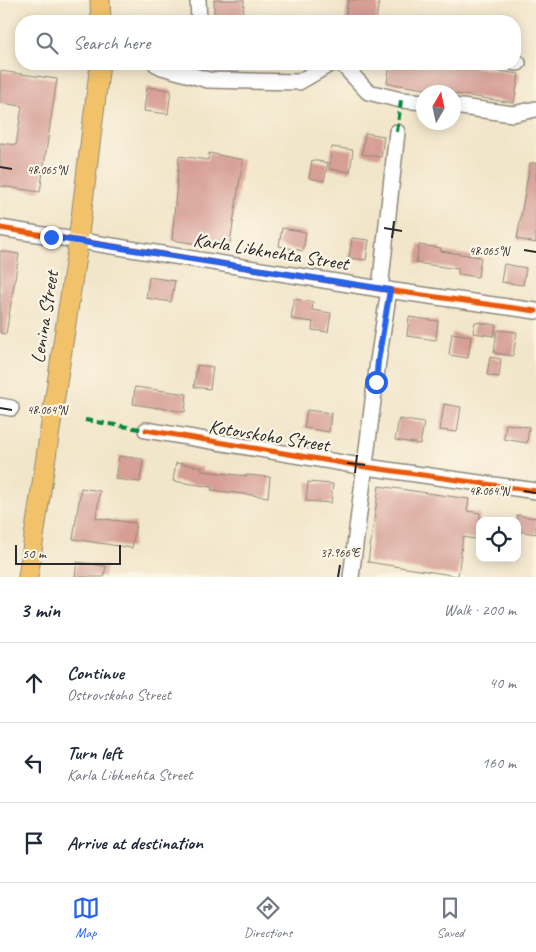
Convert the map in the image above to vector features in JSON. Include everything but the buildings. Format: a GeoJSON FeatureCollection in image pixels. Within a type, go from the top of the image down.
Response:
{"type":"FeatureCollection","features":[{"type":"Feature","properties":{"kind":"main road"},"geometry":{"type":"LineString","coordinates":[[100,0],[101,15]]}},
{"type":"Feature","properties":{"kind":"main road","name":"Lenina Street"},"geometry":{"type":"LineString","coordinates":[[28,577],[78,242],[99,70]]}},
{"type":"Feature","properties":{"kind":"street"},"geometry":{"type":"LineString","coordinates":[[198,0],[199,15]]}},
{"type":"Feature","properties":{"kind":"street"},"geometry":{"type":"LineString","coordinates":[[173,70],[208,80],[299,82],[320,70]]}},
{"type":"Feature","properties":{"kind":"street"},"geometry":{"type":"LineString","coordinates":[[348,70],[368,92],[401,100],[416,101]]}},
{"type":"Feature","properties":{"kind":"street"},"geometry":{"type":"LineString","coordinates":[[461,107],[514,114],[536,109]]}},
{"type":"Feature","properties":{"kind":"street"},"geometry":{"type":"LineString","coordinates":[[351,577],[378,361],[397,132]]}},
{"type":"Feature","properties":{"kind":"street","name":"Karla Libknehta Street"},"geometry":{"type":"LineString","coordinates":[[0,228],[384,290],[536,311]]}},
{"type":"Feature","properties":{"kind":"street","name":"Kotovskoho Street"},"geometry":{"type":"LineString","coordinates":[[146,430],[366,466],[536,491]]}},
{"type":"Feature","properties":{"kind":"marked path"},"geometry":{"type":"LineString","coordinates":[[397,132],[401,100]]}},
{"type":"Feature","properties":{"kind":"marked path"},"geometry":{"type":"LineString","coordinates":[[85,420],[146,430]]}},
{"type":"Feature","properties":{"kind":"cycle path"},"geometry":{"type":"LineString","coordinates":[[0,228],[380,289],[536,311]]}},
{"type":"Feature","properties":{"kind":"cycle path"},"geometry":{"type":"LineString","coordinates":[[146,430],[366,467],[536,491]]}},
{"type":"Feature","properties":{"kind":"route"},"geometry":{"type":"LineString","coordinates":[[51,237],[390,290],[376,382]]}}]}
